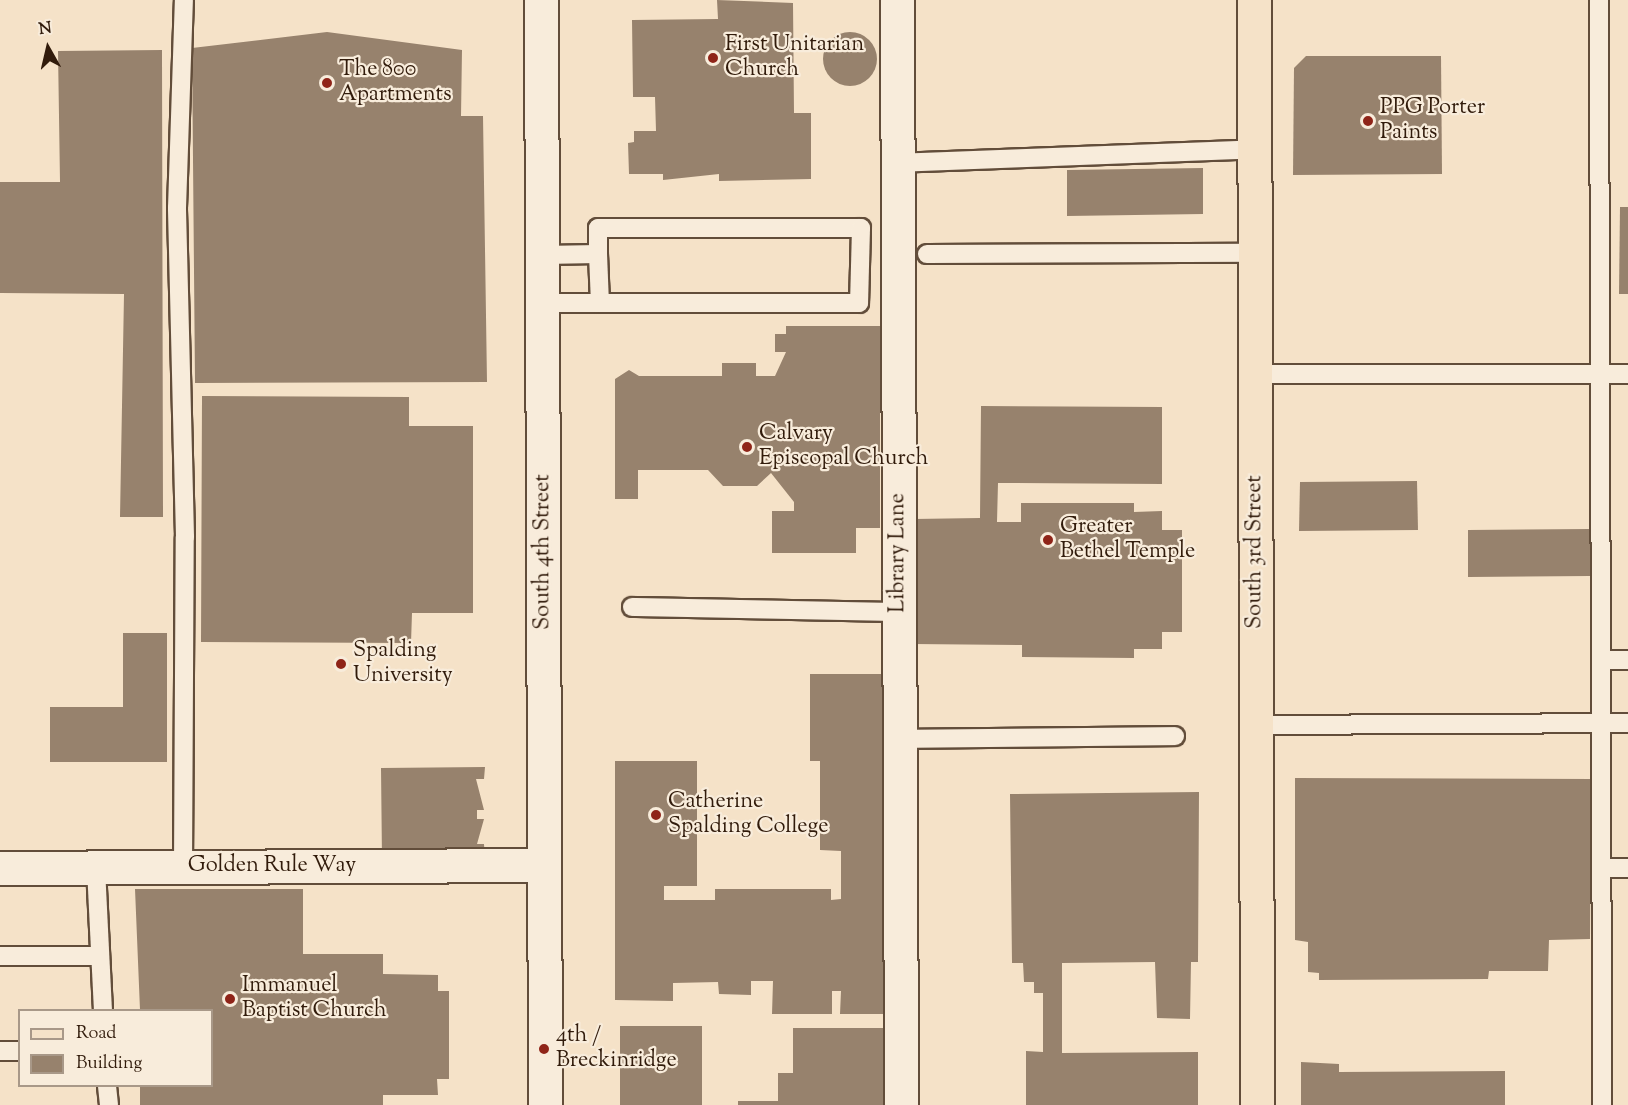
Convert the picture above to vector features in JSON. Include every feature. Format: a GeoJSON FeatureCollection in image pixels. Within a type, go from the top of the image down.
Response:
{"type":"FeatureCollection","features":[{"type":"Feature","properties":{"kind":"main road","name":"South 3rd Street"},"geometry":{"type":"LineString","coordinates":[[1254,0],[1257,1105]]}},
{"type":"Feature","properties":{"kind":"street","name":"South 4th Street"},"geometry":{"type":"LineString","coordinates":[[541,0],[545,1105]]}},
{"type":"Feature","properties":{"kind":"street","name":"Library Lane"},"geometry":{"type":"LineString","coordinates":[[897,0],[901,1105]]}},
{"type":"Feature","properties":{"kind":"street","name":"Golden Rule Way"},"geometry":{"type":"LineString","coordinates":[[0,868],[543,865]]}},
{"type":"Feature","properties":{"kind":"lane"},"geometry":{"type":"LineString","coordinates":[[183,867],[185,525],[177,208],[184,0]]}},
{"type":"Feature","properties":{"kind":"lane"},"geometry":{"type":"LineString","coordinates":[[1599,0],[1602,1105]]}},
{"type":"Feature","properties":{"kind":"lane"},"geometry":{"type":"LineString","coordinates":[[897,163],[1255,149]]}},
{"type":"Feature","properties":{"kind":"lane"},"geometry":{"type":"LineString","coordinates":[[543,303],[600,303],[858,303],[861,228],[598,228],[600,303]]}},
{"type":"Feature","properties":{"kind":"lane"},"geometry":{"type":"LineString","coordinates":[[927,254],[1255,253]]}},
{"type":"Feature","properties":{"kind":"lane"},"geometry":{"type":"LineString","coordinates":[[543,255],[598,254]]}},
{"type":"Feature","properties":{"kind":"lane"},"geometry":{"type":"LineString","coordinates":[[1255,374],[1628,374]]}},
{"type":"Feature","properties":{"kind":"lane"},"geometry":{"type":"LineString","coordinates":[[632,607],[899,612]]}},
{"type":"Feature","properties":{"kind":"lane"},"geometry":{"type":"LineString","coordinates":[[1601,660],[1628,660]]}},
{"type":"Feature","properties":{"kind":"lane"},"geometry":{"type":"LineString","coordinates":[[1256,725],[1628,723]]}},
{"type":"Feature","properties":{"kind":"lane"},"geometry":{"type":"LineString","coordinates":[[900,739],[1175,736]]}},
{"type":"Feature","properties":{"kind":"lane"},"geometry":{"type":"LineString","coordinates":[[96,868],[103,1009]]}},
{"type":"Feature","properties":{"kind":"lane"},"geometry":{"type":"LineString","coordinates":[[1602,868],[1628,868]]}},
{"type":"Feature","properties":{"kind":"lane"},"geometry":{"type":"LineString","coordinates":[[0,956],[100,956]]}},
{"type":"Feature","properties":{"kind":"lane"},"geometry":{"type":"LineString","coordinates":[[0,1051],[18,1051]]}},
{"type":"Feature","properties":{"kind":"lane"},"geometry":{"type":"LineString","coordinates":[[107,1087],[109,1105]]}},
{"type":"Feature","properties":{"kind":"building","name":"First Unitarian Church"},"geometry":{"type":"Polygon","coordinates":[[[717,0],[793,3],[794,113],[811,113],[811,179],[719,181],[719,174],[663,180],[663,174],[629,174],[628,143],[634,142],[634,131],[656,131],[655,97],[633,97],[632,20],[718,19],[717,0]]]}},
{"type":"Feature","properties":{"kind":"building"},"geometry":{"type":"Polygon","coordinates":[[[327,32],[462,50],[461,116],[483,116],[487,382],[195,383],[192,48],[327,32]]]}},
{"type":"Feature","properties":{"kind":"building"},"geometry":{"type":"Polygon","coordinates":[[[850,32],[860,34],[869,40],[875,49],[877,59],[875,69],[869,78],[860,84],[850,86],[840,84],[831,78],[825,69],[823,59],[825,49],[831,40],[840,34],[850,32]]]}},
{"type":"Feature","properties":{"kind":"building"},"geometry":{"type":"Polygon","coordinates":[[[162,50],[163,517],[120,517],[124,294],[0,293],[0,182],[60,182],[58,51],[162,50]]]}},
{"type":"Feature","properties":{"kind":"building","name":"PPG Porter Paints"},"geometry":{"type":"Polygon","coordinates":[[[1306,56],[1441,56],[1442,174],[1293,175],[1294,68],[1306,56]]]}},
{"type":"Feature","properties":{"kind":"building"},"geometry":{"type":"Polygon","coordinates":[[[1203,168],[1203,214],[1067,216],[1067,170],[1203,168]]]}},
{"type":"Feature","properties":{"kind":"building"},"geometry":{"type":"Polygon","coordinates":[[[1620,207],[1628,207],[1628,294],[1619,294],[1620,207]]]}},
{"type":"Feature","properties":{"kind":"building","name":"Calvary Episcopal Church"},"geometry":{"type":"Polygon","coordinates":[[[786,326],[880,326],[880,528],[856,528],[856,553],[772,553],[772,511],[794,511],[794,502],[771,473],[757,486],[723,486],[708,470],[638,470],[638,499],[615,499],[615,379],[629,370],[639,376],[722,376],[722,363],[756,363],[756,376],[775,376],[786,352],[775,352],[775,334],[786,334],[786,326]]]}},
{"type":"Feature","properties":{"kind":"building"},"geometry":{"type":"Polygon","coordinates":[[[202,396],[409,397],[409,426],[473,426],[473,613],[412,613],[411,643],[201,642],[202,396]]]}},
{"type":"Feature","properties":{"kind":"building","name":"Greater Bethel Temple"},"geometry":{"type":"Polygon","coordinates":[[[981,406],[1162,407],[1162,484],[998,483],[997,522],[1021,522],[1021,503],[1134,503],[1134,512],[1162,511],[1162,530],[1182,530],[1182,632],[1162,632],[1162,649],[1134,649],[1134,658],[1022,657],[1022,645],[913,644],[914,519],[980,518],[981,406]]]}},
{"type":"Feature","properties":{"kind":"building"},"geometry":{"type":"Polygon","coordinates":[[[1417,481],[1418,530],[1299,531],[1300,482],[1417,481]]]}},
{"type":"Feature","properties":{"kind":"building"},"geometry":{"type":"Polygon","coordinates":[[[1590,529],[1590,576],[1468,577],[1468,530],[1590,529]]]}},
{"type":"Feature","properties":{"kind":"building"},"geometry":{"type":"Polygon","coordinates":[[[123,633],[167,633],[167,762],[50,762],[50,707],[123,707],[123,633]]]}},
{"type":"Feature","properties":{"kind":"building","name":"Catherine Spalding College"},"geometry":{"type":"Polygon","coordinates":[[[810,674],[883,674],[883,1014],[840,1014],[841,991],[832,991],[832,1014],[772,1014],[773,981],[751,981],[751,995],[719,994],[718,982],[673,983],[673,1001],[615,1000],[615,761],[697,761],[697,886],[664,886],[664,900],[715,900],[715,889],[831,889],[831,900],[841,899],[841,851],[820,850],[820,761],[810,761],[810,674]]]}},
{"type":"Feature","properties":{"kind":"building"},"geometry":{"type":"Polygon","coordinates":[[[485,767],[484,779],[476,779],[484,810],[477,810],[477,819],[484,819],[477,844],[484,844],[485,859],[382,860],[381,768],[485,767]]]}},
{"type":"Feature","properties":{"kind":"building"},"geometry":{"type":"Polygon","coordinates":[[[1295,778],[1591,779],[1590,939],[1549,940],[1548,971],[1489,971],[1488,979],[1319,980],[1319,973],[1308,972],[1308,942],[1295,940],[1295,778]]]}},
{"type":"Feature","properties":{"kind":"building"},"geometry":{"type":"Polygon","coordinates":[[[1199,792],[1198,962],[1191,962],[1190,1019],[1157,1018],[1155,962],[1062,963],[1062,1053],[1198,1052],[1198,1105],[1026,1105],[1026,1051],[1043,1052],[1043,993],[1034,993],[1034,982],[1024,982],[1023,963],[1012,963],[1010,794],[1199,792]]]}},
{"type":"Feature","properties":{"kind":"building"},"geometry":{"type":"Polygon","coordinates":[[[135,889],[303,889],[303,954],[383,954],[383,974],[438,975],[438,991],[449,991],[449,1079],[437,1079],[438,1095],[383,1095],[383,1105],[140,1105],[140,1087],[213,1087],[213,1009],[140,1009],[135,889]]]}},
{"type":"Feature","properties":{"kind":"building"},"geometry":{"type":"Polygon","coordinates":[[[620,1026],[702,1026],[702,1105],[620,1105],[620,1026]]]}},
{"type":"Feature","properties":{"kind":"building"},"geometry":{"type":"Polygon","coordinates":[[[793,1028],[884,1028],[884,1105],[738,1105],[738,1101],[778,1101],[778,1073],[793,1073],[793,1028]]]}},
{"type":"Feature","properties":{"kind":"building"},"geometry":{"type":"Polygon","coordinates":[[[1301,1062],[1339,1064],[1339,1072],[1505,1071],[1505,1105],[1301,1105],[1301,1062]]]}},
{"type":"Feature","properties":{"kind":"place","name":"First Unitarian Church"},"geometry":{"type":"Point","coordinates":[713,58]}},
{"type":"Feature","properties":{"kind":"place","name":"The 800 Apartments"},"geometry":{"type":"Point","coordinates":[327,83]}},
{"type":"Feature","properties":{"kind":"place","name":"PPG Porter Paints"},"geometry":{"type":"Point","coordinates":[1368,121]}},
{"type":"Feature","properties":{"kind":"place","name":"Calvary Episcopal Church"},"geometry":{"type":"Point","coordinates":[747,447]}},
{"type":"Feature","properties":{"kind":"place","name":"Greater Bethel Temple"},"geometry":{"type":"Point","coordinates":[1048,540]}},
{"type":"Feature","properties":{"kind":"place","name":"Spalding University"},"geometry":{"type":"Point","coordinates":[341,664]}},
{"type":"Feature","properties":{"kind":"place","name":"Catherine Spalding College"},"geometry":{"type":"Point","coordinates":[656,815]}},
{"type":"Feature","properties":{"kind":"place","name":"Immanuel Baptist Church"},"geometry":{"type":"Point","coordinates":[230,999]}},
{"type":"Feature","properties":{"kind":"place","name":"4th / Breckinridge"},"geometry":{"type":"Point","coordinates":[544,1049]}}]}
